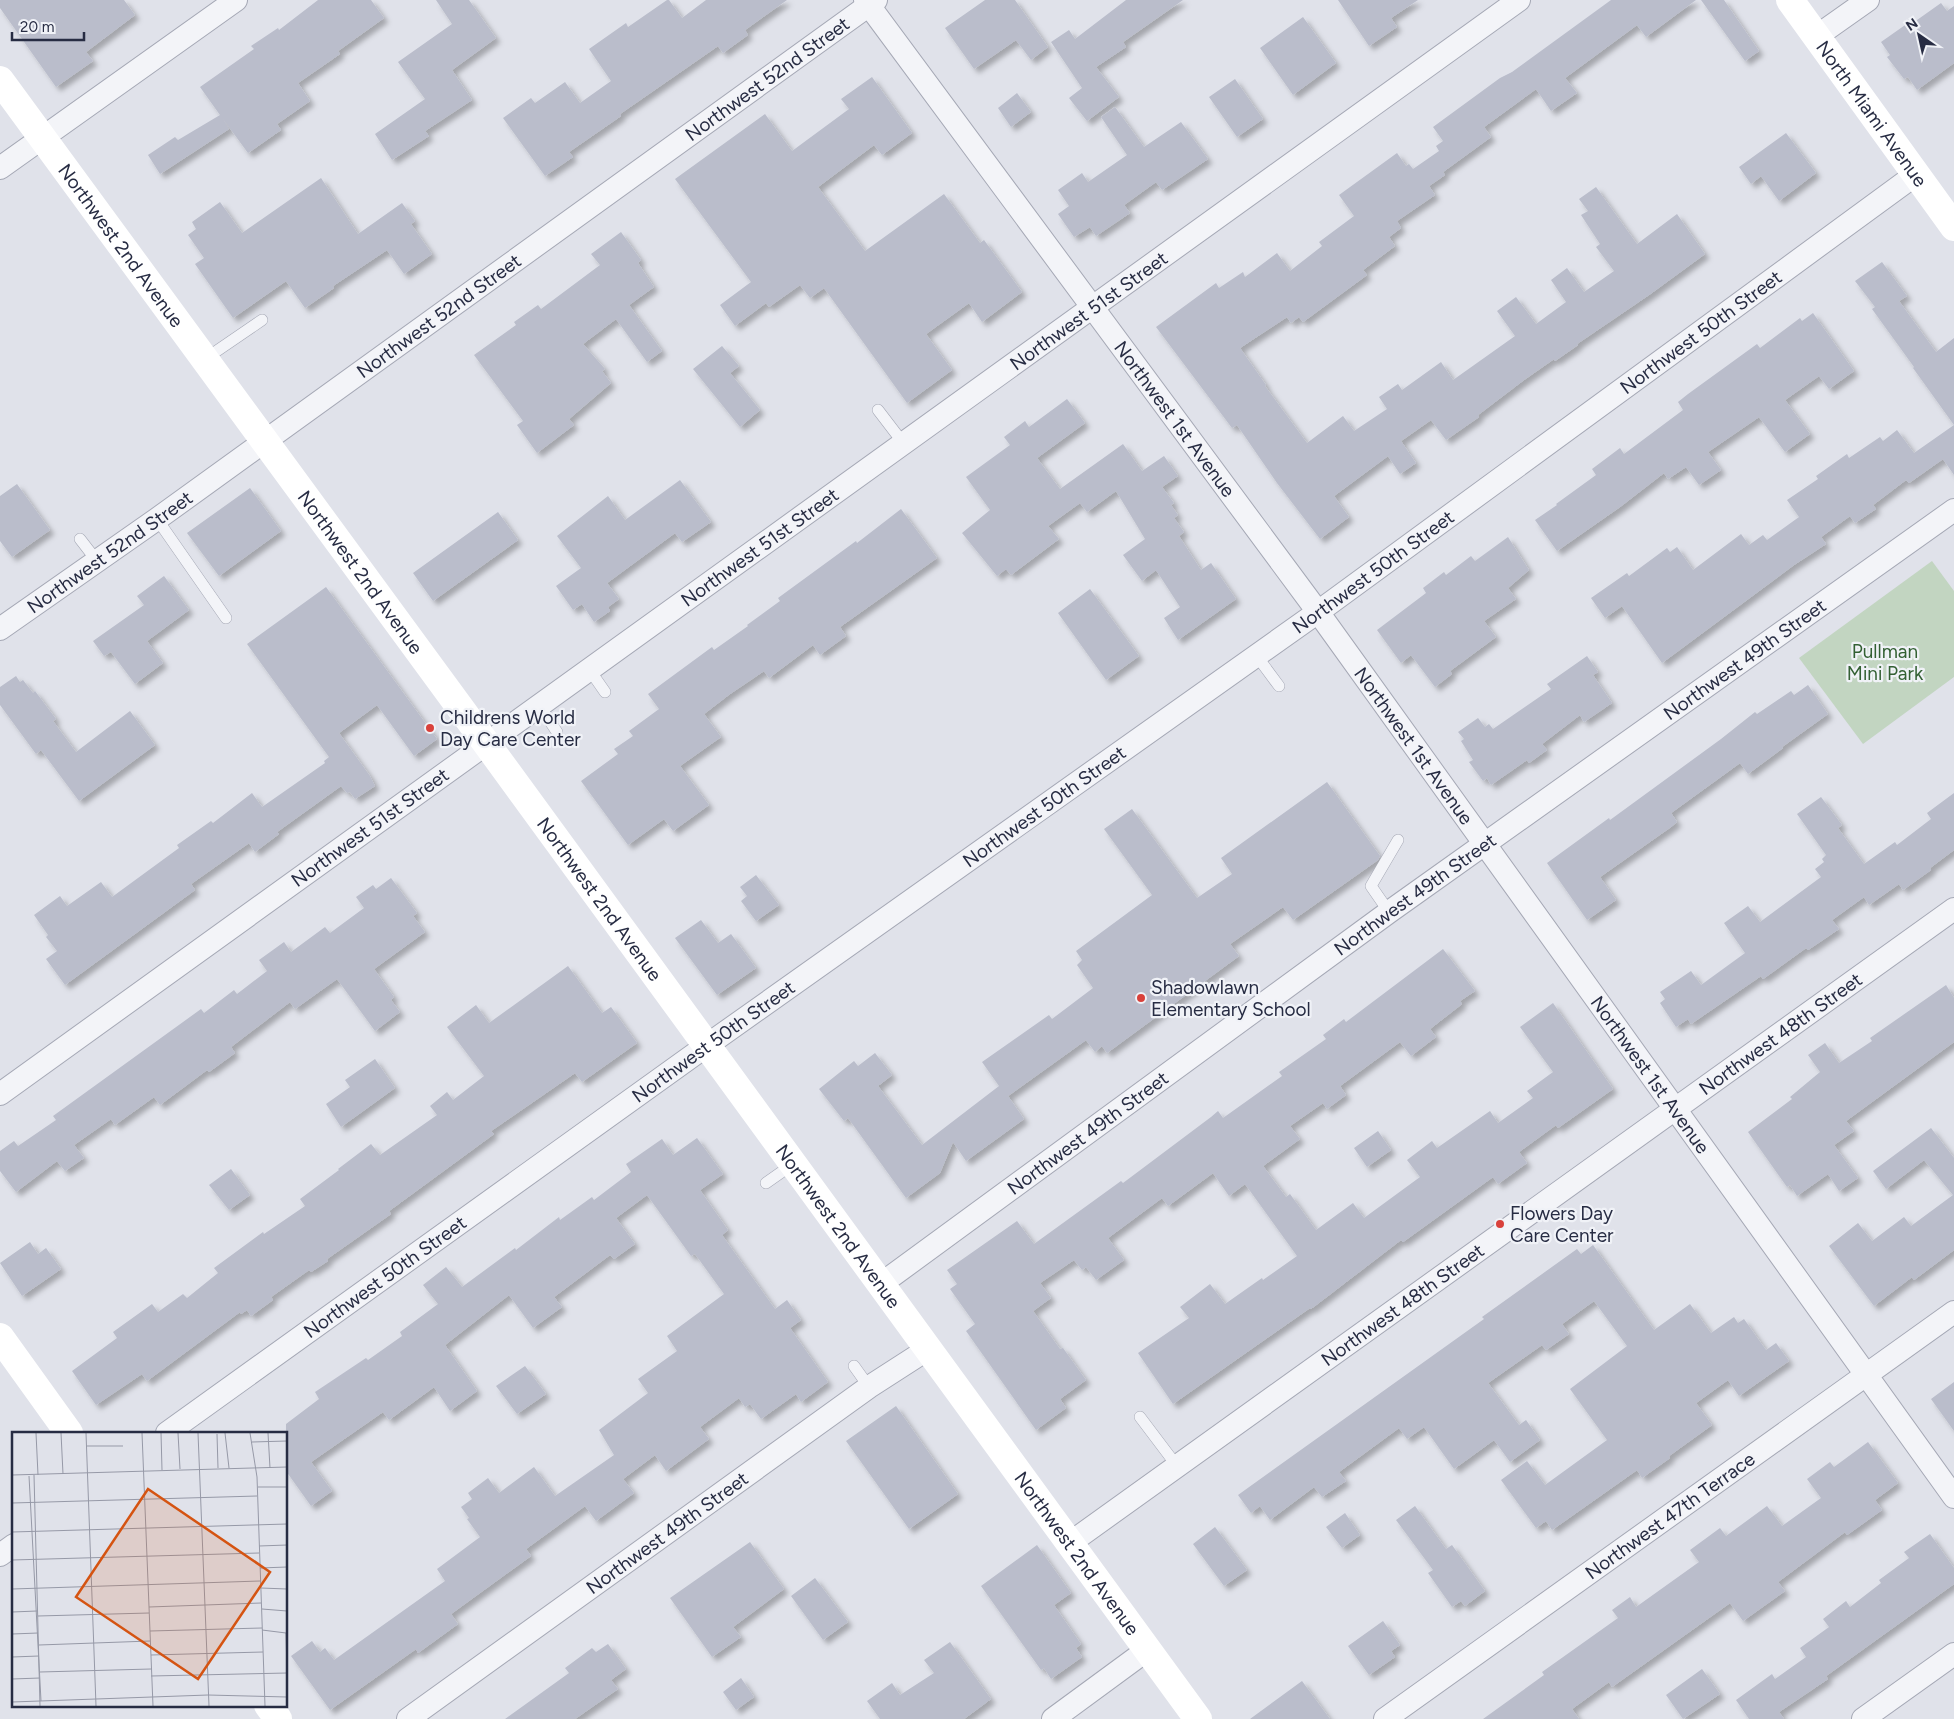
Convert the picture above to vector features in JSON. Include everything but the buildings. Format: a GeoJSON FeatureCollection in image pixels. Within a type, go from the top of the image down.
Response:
{"type":"FeatureCollection","features":[{"type":"Feature","properties":{"kind":"street"},"geometry":{"type":"LineString","coordinates":[[0,168],[236,0]]}},
{"type":"Feature","properties":{"kind":"street","name":"Northwest 51st Street"},"geometry":{"type":"LineString","coordinates":[[0,1094],[486,742],[1093,309],[1519,0]]}},
{"type":"Feature","properties":{"kind":"street","name":"North Miami Avenue"},"geometry":{"type":"LineString","coordinates":[[1790,0],[1954,227]]}},
{"type":"Feature","properties":{"kind":"street"},"geometry":{"type":"LineString","coordinates":[[1817,36],[1868,0]]}},
{"type":"Feature","properties":{"kind":"street","name":"Northwest 1st Avenue"},"geometry":{"type":"LineString","coordinates":[[870,2],[1093,309],[1318,612],[1954,1497]]}},
{"type":"Feature","properties":{"kind":"street","name":"Northwest 52nd Street"},"geometry":{"type":"LineString","coordinates":[[0,629],[156,519],[870,2]]}},
{"type":"Feature","properties":{"kind":"street","name":"Northwest 2nd Avenue"},"geometry":{"type":"LineString","coordinates":[[0,80],[486,742],[1198,1719]]}},
{"type":"Feature","properties":{"kind":"street","name":"Northwest 50th Street"},"geometry":{"type":"LineString","coordinates":[[169,1432],[706,1046],[1318,612],[1915,175]]}},
{"type":"Feature","properties":{"kind":"street","name":"Northwest 49th Street"},"geometry":{"type":"LineString","coordinates":[[881,1284],[1483,844],[1954,510]]}},
{"type":"Feature","properties":{"kind":"street","name":"Northwest 48th Street"},"geometry":{"type":"LineString","coordinates":[[1070,1543],[1954,909]]}},
{"type":"Feature","properties":{"kind":"street","name":"Northwest 47th Terrace"},"geometry":{"type":"LineString","coordinates":[[1385,1719],[1954,1312]]}},
{"type":"Feature","properties":{"kind":"street"},"geometry":{"type":"LineString","coordinates":[[0,1337],[68,1432]]}},
{"type":"Feature","properties":{"kind":"street","name":"Northwest 49th Street"},"geometry":{"type":"LineString","coordinates":[[408,1719],[870,1387],[928,1348]]}},
{"type":"Feature","properties":{"kind":"street"},"geometry":{"type":"LineString","coordinates":[[0,1555],[12,1546]]}},
{"type":"Feature","properties":{"kind":"street"},"geometry":{"type":"LineString","coordinates":[[1053,1719],[1148,1650]]}},
{"type":"Feature","properties":{"kind":"street"},"geometry":{"type":"LineString","coordinates":[[1863,1719],[1954,1654]]}},
{"type":"Feature","properties":{"kind":"street"},"geometry":{"type":"LineString","coordinates":[[269,1706],[278,1719]]}},
{"type":"Feature","properties":{"kind":"lane"},"geometry":{"type":"LineString","coordinates":[[205,360],[262,320]]}},
{"type":"Feature","properties":{"kind":"lane"},"geometry":{"type":"LineString","coordinates":[[878,410],[904,444]]}},
{"type":"Feature","properties":{"kind":"lane"},"geometry":{"type":"LineString","coordinates":[[156,519],[226,618]]}},
{"type":"Feature","properties":{"kind":"lane"},"geometry":{"type":"LineString","coordinates":[[80,539],[96,561]]}},
{"type":"Feature","properties":{"kind":"lane"},"geometry":{"type":"LineString","coordinates":[[1256,655],[1279,686]]}},
{"type":"Feature","properties":{"kind":"lane"},"geometry":{"type":"LineString","coordinates":[[589,669],[605,692]]}},
{"type":"Feature","properties":{"kind":"lane"},"geometry":{"type":"LineString","coordinates":[[539,705],[557,732]]}},
{"type":"Feature","properties":{"kind":"lane"},"geometry":{"type":"LineString","coordinates":[[1389,912],[1371,886],[1398,840]]}},
{"type":"Feature","properties":{"kind":"lane"},"geometry":{"type":"LineString","coordinates":[[766,1183],[793,1164]]}},
{"type":"Feature","properties":{"kind":"lane"},"geometry":{"type":"LineString","coordinates":[[854,1366],[870,1387]]}},
{"type":"Feature","properties":{"kind":"lane"},"geometry":{"type":"LineString","coordinates":[[1140,1417],[1177,1466]]}},
{"type":"Feature","properties":{"kind":"green space","name":"Pullman Mini Park"},"geometry":{"type":"Polygon","coordinates":[[[1932,561],[1954,591],[1954,677],[1863,744],[1799,658],[1932,561]]]}},
{"type":"Feature","properties":{"kind":"place","name":"Childrens World Day Care Center"},"geometry":{"type":"Point","coordinates":[430,728]}},
{"type":"Feature","properties":{"kind":"place","name":"Shadowlawn Elementary School"},"geometry":{"type":"Point","coordinates":[1141,998]}},
{"type":"Feature","properties":{"kind":"place","name":"Flowers Day Care Center"},"geometry":{"type":"Point","coordinates":[1500,1224]}}]}
